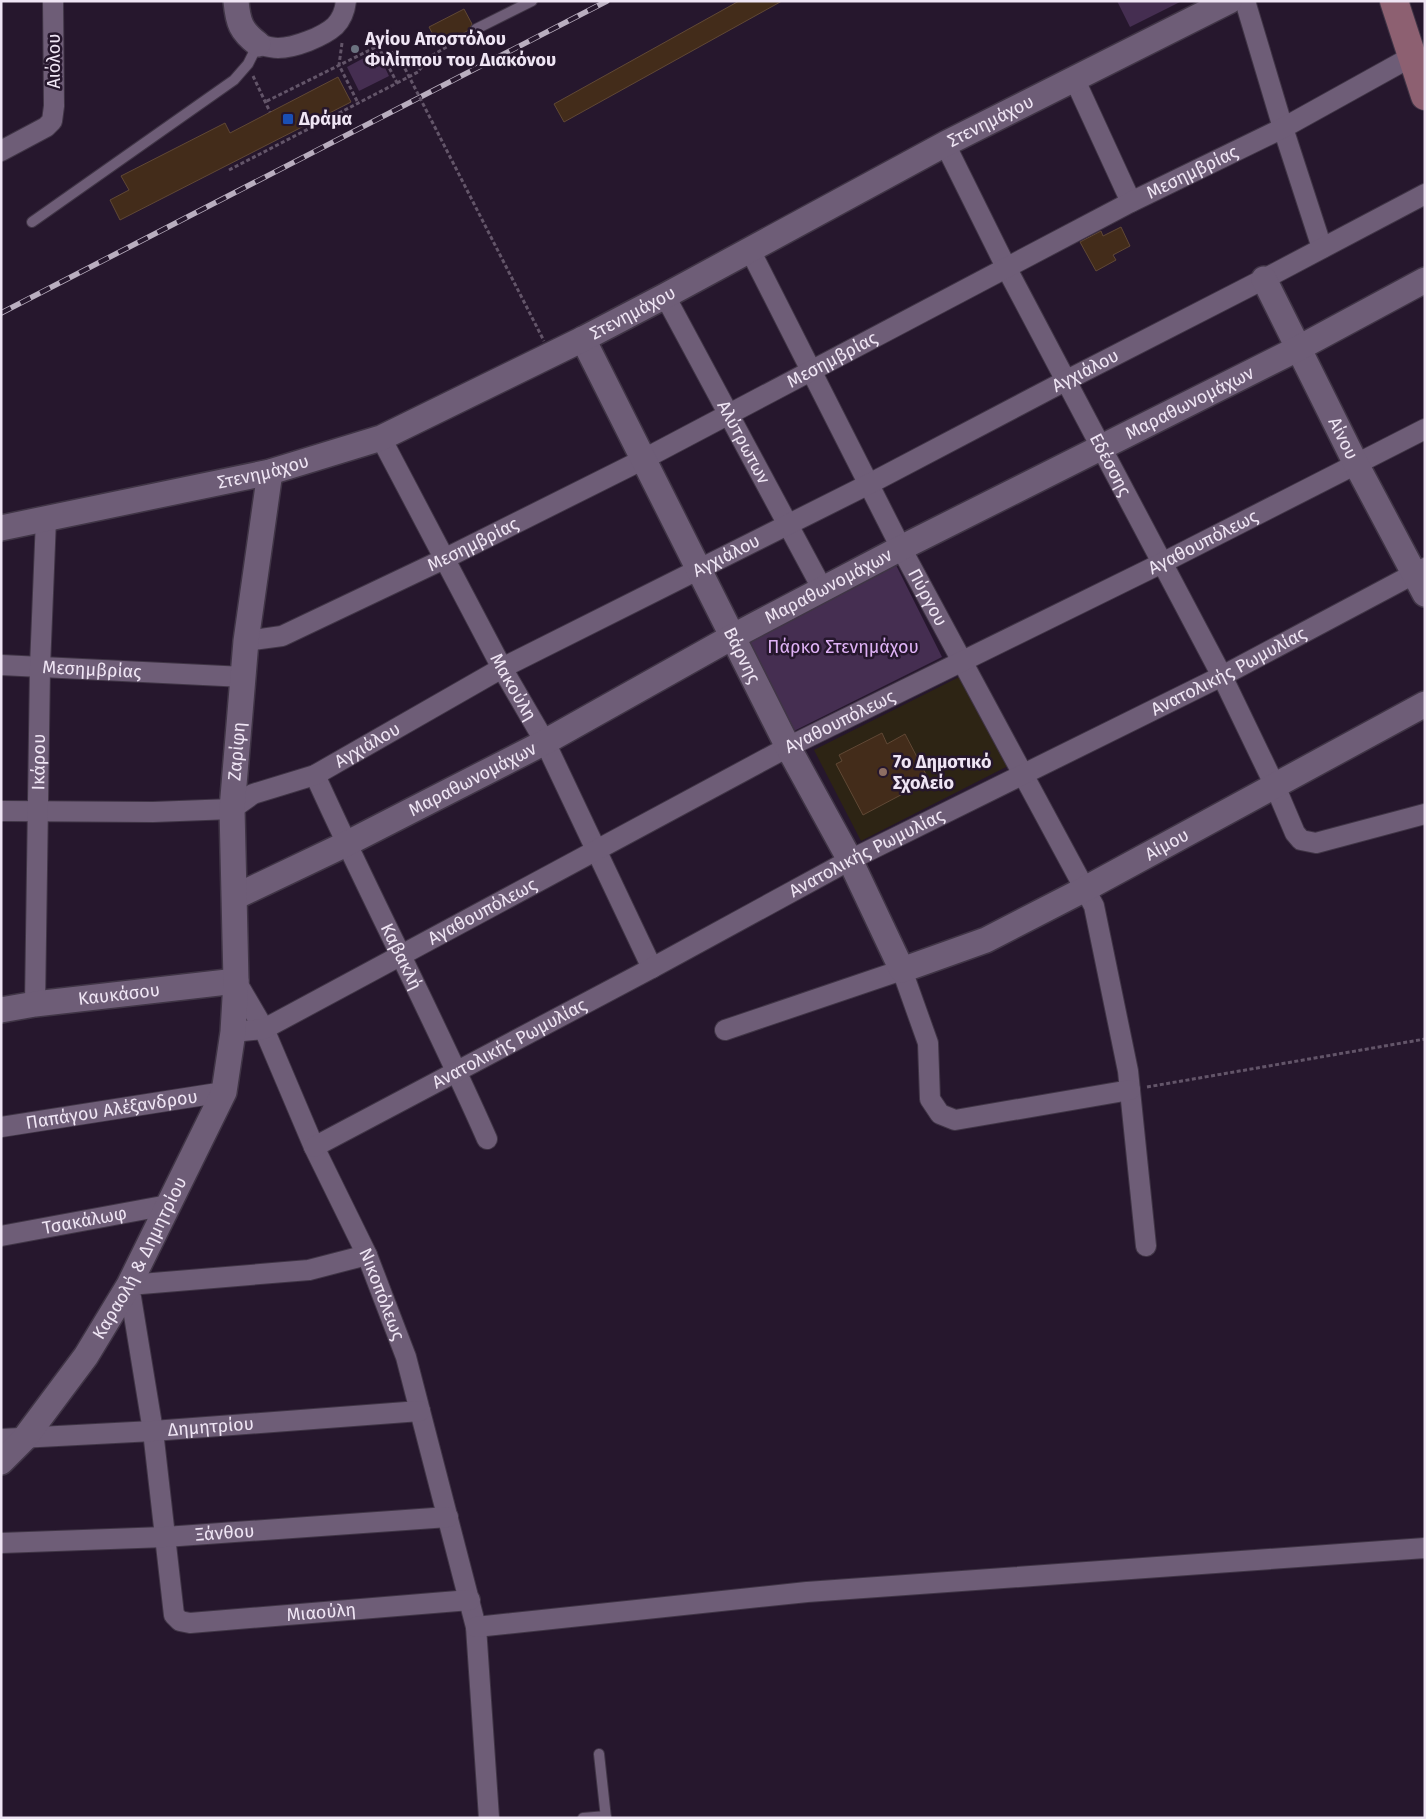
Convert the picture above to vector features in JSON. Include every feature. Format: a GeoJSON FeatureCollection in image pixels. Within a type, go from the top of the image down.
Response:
{"type":"FeatureCollection","features":[{"type":"Feature","properties":{"kind":"main road"},"geometry":{"type":"LineString","coordinates":[[1394,1],[1425,96]]}},
{"type":"Feature","properties":{"kind":"street","name":"Αιόλου"},"geometry":{"type":"LineString","coordinates":[[1,151],[41,130],[52,121],[54,106],[53,1]]}},
{"type":"Feature","properties":{"kind":"street"},"geometry":{"type":"LineString","coordinates":[[236,1],[237,17],[253,54],[277,48],[296,46],[321,35],[335,25],[346,6]]}},
{"type":"Feature","properties":{"kind":"street","name":"Στενημάχου"},"geometry":{"type":"LineString","coordinates":[[1,528],[270,472],[381,438],[583,339],[945,144],[1229,1]]}},
{"type":"Feature","properties":{"kind":"street"},"geometry":{"type":"LineString","coordinates":[[1244,1],[1322,248]]}},
{"type":"Feature","properties":{"kind":"street","name":"Μεσημβρίας"},"geometry":{"type":"LineString","coordinates":[[246,641],[282,636],[444,559],[642,460],[1131,202],[1283,128],[1411,57]]}},
{"type":"Feature","properties":{"kind":"street"},"geometry":{"type":"LineString","coordinates":[[1074,78],[1131,202]]}},
{"type":"Feature","properties":{"kind":"street","name":"Εδέσσης"},"geometry":{"type":"LineString","coordinates":[[945,144],[1007,268],[1222,676],[1275,786],[1295,833],[1301,840],[1316,843],[1425,814]]}},
{"type":"Feature","properties":{"kind":"street","name":"Αγχιάλου"},"geometry":{"type":"LineString","coordinates":[[232,809],[253,794],[315,774],[502,668],[788,526],[1425,194]]}},
{"type":"Feature","properties":{"kind":"street","name":"Πύργου"},"geometry":{"type":"LineString","coordinates":[[750,250],[901,548],[1094,906],[1128,1071],[1146,1246]]}},
{"type":"Feature","properties":{"kind":"street","name":"Αίνου"},"geometry":{"type":"LineString","coordinates":[[1264,279],[1356,464],[1421,579]]}},
{"type":"Feature","properties":{"kind":"street","name":"Μαραθωνομάχων"},"geometry":{"type":"LineString","coordinates":[[235,897],[346,844],[544,742],[732,637],[901,548],[1299,348],[1425,280]]}},
{"type":"Feature","properties":{"kind":"street","name":"Αλύτρωτων"},"geometry":{"type":"LineString","coordinates":[[665,296],[823,590]]}},
{"type":"Feature","properties":{"kind":"street","name":"Βάρνης"},"geometry":{"type":"LineString","coordinates":[[583,339],[788,748],[850,860],[902,970]]}},
{"type":"Feature","properties":{"kind":"street","name":"Αγαθουπόλεως"},"geometry":{"type":"LineString","coordinates":[[264,1029],[788,748],[1162,563],[1425,429]]}},
{"type":"Feature","properties":{"kind":"street","name":"Μακούλη"},"geometry":{"type":"LineString","coordinates":[[381,438],[502,668],[544,742],[652,968]]}},
{"type":"Feature","properties":{"kind":"street","name":"Ζαρίφη"},"geometry":{"type":"LineString","coordinates":[[233,1032],[236,981],[232,809],[246,641],[270,472]]}},
{"type":"Feature","properties":{"kind":"street","name":"Ικάρου"},"geometry":{"type":"LineString","coordinates":[[35,1004],[40,667],[46,519]]}},
{"type":"Feature","properties":{"kind":"street","name":"Ανατολικής Ρωμυλίας"},"geometry":{"type":"LineString","coordinates":[[314,1147],[652,968],[850,860],[1421,579]]}},
{"type":"Feature","properties":{"kind":"street","name":"Μεσημβρίας"},"geometry":{"type":"LineString","coordinates":[[1,666],[244,677]]}},
{"type":"Feature","properties":{"kind":"street","name":"Αίμου"},"geometry":{"type":"LineString","coordinates":[[902,970],[986,940],[1085,889],[1425,704]]}},
{"type":"Feature","properties":{"kind":"street","name":"Καβακλή"},"geometry":{"type":"LineString","coordinates":[[315,774],[346,844],[457,1071],[486,1139]]}},
{"type":"Feature","properties":{"kind":"street"},"geometry":{"type":"LineString","coordinates":[[1,811],[232,809]]}},
{"type":"Feature","properties":{"kind":"street"},"geometry":{"type":"LineString","coordinates":[[725,1030],[902,970],[928,1043],[930,1099],[940,1114],[955,1120],[1130,1090]]}},
{"type":"Feature","properties":{"kind":"street","name":"Καυκάσου"},"geometry":{"type":"LineString","coordinates":[[1,1010],[35,1004],[236,981]]}},
{"type":"Feature","properties":{"kind":"street","name":"Νικοπόλεως"},"geometry":{"type":"LineString","coordinates":[[236,981],[264,1029],[314,1147],[367,1255],[406,1357],[476,1628],[490,1818]]}},
{"type":"Feature","properties":{"kind":"street"},"geometry":{"type":"LineString","coordinates":[[233,1032],[264,1029]]}},
{"type":"Feature","properties":{"kind":"street","name":"Καραολή & Δημητρίου"},"geometry":{"type":"LineString","coordinates":[[1,1462],[12,1439],[86,1356],[129,1285],[224,1092],[233,1032]]}},
{"type":"Feature","properties":{"kind":"street","name":"Παπάγου Αλέξανδρου"},"geometry":{"type":"LineString","coordinates":[[1,1127],[224,1092]]}},
{"type":"Feature","properties":{"kind":"street","name":"Τσακάλωφ"},"geometry":{"type":"LineString","coordinates":[[1,1236],[168,1205]]}},
{"type":"Feature","properties":{"kind":"street"},"geometry":{"type":"LineString","coordinates":[[165,1537],[153,1431],[129,1285],[309,1270],[367,1255]]}},
{"type":"Feature","properties":{"kind":"street","name":"Δημητρίου"},"geometry":{"type":"LineString","coordinates":[[12,1439],[153,1431],[420,1411]]}},
{"type":"Feature","properties":{"kind":"street","name":"Ξάνθου"},"geometry":{"type":"LineString","coordinates":[[1,1543],[165,1537],[448,1517]]}},
{"type":"Feature","properties":{"kind":"street","name":"Μιαούλη"},"geometry":{"type":"LineString","coordinates":[[165,1537],[174,1615],[180,1621],[190,1623],[470,1600]]}},
{"type":"Feature","properties":{"kind":"street"},"geometry":{"type":"LineString","coordinates":[[476,1628],[807,1592],[1425,1548]]}},
{"type":"Feature","properties":{"kind":"lane"},"geometry":{"type":"LineString","coordinates":[[476,30],[532,1]]}},
{"type":"Feature","properties":{"kind":"lane"},"geometry":{"type":"LineString","coordinates":[[32,222],[234,80],[253,54]]}},
{"type":"Feature","properties":{"kind":"lane"},"geometry":{"type":"LineString","coordinates":[[583,1818],[606,1817],[599,1754]]}},
{"type":"Feature","properties":{"kind":"path"},"geometry":{"type":"LineString","coordinates":[[346,6],[339,65],[358,103]]}},
{"type":"Feature","properties":{"kind":"path"},"geometry":{"type":"LineString","coordinates":[[229,170],[418,72],[428,58],[476,30]]}},
{"type":"Feature","properties":{"kind":"path"},"geometry":{"type":"LineString","coordinates":[[265,102],[378,46],[397,83]]}},
{"type":"Feature","properties":{"kind":"path"},"geometry":{"type":"LineString","coordinates":[[384,57],[396,51],[544,341]]}},
{"type":"Feature","properties":{"kind":"path"},"geometry":{"type":"LineString","coordinates":[[253,54],[265,102],[270,112]]}},
{"type":"Feature","properties":{"kind":"path"},"geometry":{"type":"LineString","coordinates":[[1130,1090],[1425,1039]]}},
{"type":"Feature","properties":{"kind":"shaded area"},"geometry":{"type":"Polygon","coordinates":[[[963,675],[1010,765],[861,841],[814,750],[963,675]]]}},
{"type":"Feature","properties":{"kind":"green space"},"geometry":{"type":"Polygon","coordinates":[[[1117,1],[1182,1],[1130,27],[1117,1]]]}},
{"type":"Feature","properties":{"kind":"green space"},"geometry":{"type":"Polygon","coordinates":[[[377,51],[389,76],[359,91],[347,67],[377,51]]]}},
{"type":"Feature","properties":{"kind":"green space","name":"Πάρκο Στενημάχου"},"geometry":{"type":"Polygon","coordinates":[[[894,561],[942,657],[792,732],[743,637],[894,561]]]}},
{"type":"Feature","properties":{"kind":"building"},"geometry":{"type":"Polygon","coordinates":[[[739,1],[782,1],[564,122],[554,104],[739,1]]]}},
{"type":"Feature","properties":{"kind":"building"},"geometry":{"type":"Polygon","coordinates":[[[464,9],[472,24],[469,30],[439,46],[429,27],[464,9]]]}},
{"type":"Feature","properties":{"kind":"building"},"geometry":{"type":"Polygon","coordinates":[[[338,77],[351,102],[120,220],[110,200],[129,190],[121,176],[225,123],[230,133],[338,77]]]}},
{"type":"Feature","properties":{"kind":"building"},"geometry":{"type":"Polygon","coordinates":[[[1121,227],[1130,246],[1113,255],[1116,260],[1096,271],[1080,242],[1101,231],[1103,236],[1121,227]]]}},
{"type":"Feature","properties":{"kind":"building","name":"7ο Δημοτικό Σχολείο"},"geometry":{"type":"Polygon","coordinates":[[[882,733],[887,744],[905,734],[929,780],[863,815],[836,764],[842,761],[839,755],[882,733]]]}},
{"type":"Feature","properties":{"kind":"railway"},"geometry":{"type":"LineString","coordinates":[[1,313],[607,1]]}},
{"type":"Feature","properties":{"kind":"place","name":"Αγίου Αποστόλου Φιλίππου του Διακόνου"},"geometry":{"type":"Point","coordinates":[355,49]}},
{"type":"Feature","properties":{"kind":"place","name":"Δράμα"},"geometry":{"type":"Point","coordinates":[288,119]}},
{"type":"Feature","properties":{"kind":"place","name":"7ο Δημοτικό Σχολείο"},"geometry":{"type":"Point","coordinates":[883,772]}}]}
